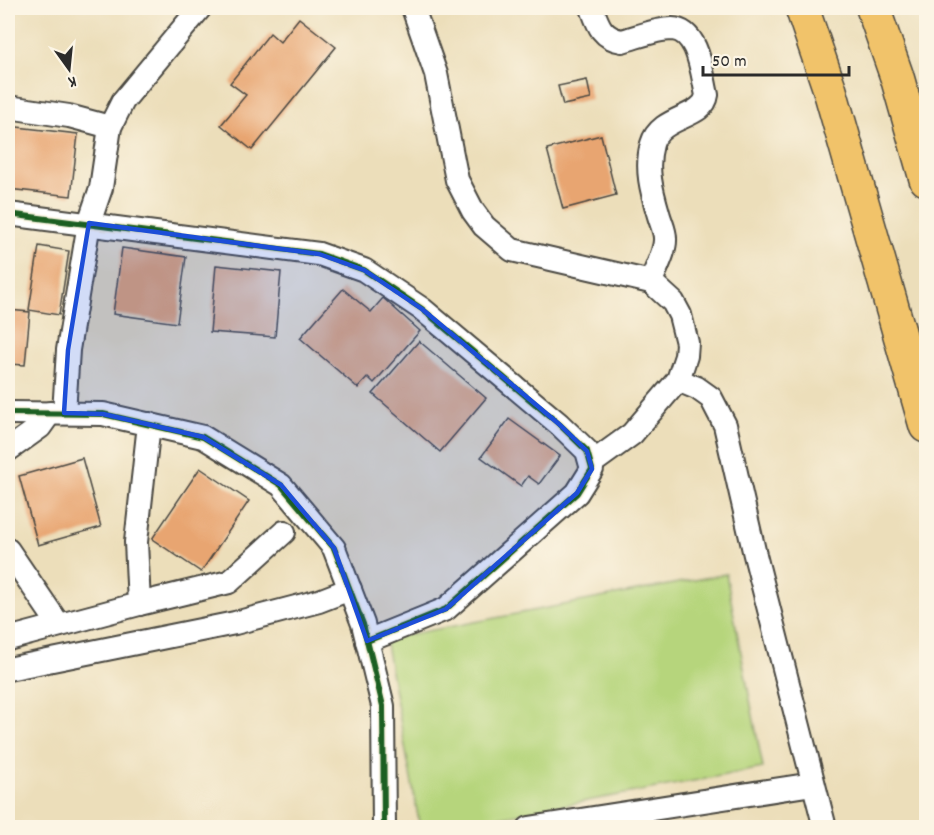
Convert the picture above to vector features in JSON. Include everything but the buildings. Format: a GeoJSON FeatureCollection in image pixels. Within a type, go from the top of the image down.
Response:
{"type":"FeatureCollection","features":[{"type":"Feature","properties":{"kind":"highway"},"geometry":{"type":"LineString","coordinates":[[801,8],[829,87],[927,426]]}},
{"type":"Feature","properties":{"kind":"highway"},"geometry":{"type":"LineString","coordinates":[[873,8],[897,77],[927,179]]}},
{"type":"Feature","properties":{"kind":"street"},"geometry":{"type":"LineString","coordinates":[[8,450],[57,413],[89,223],[101,188],[110,127],[123,101],[200,8]]}},
{"type":"Feature","properties":{"kind":"street"},"geometry":{"type":"LineString","coordinates":[[413,8],[436,74],[457,180],[473,211],[484,226],[512,250],[651,282],[673,302],[685,328],[686,356],[678,380],[632,434],[592,463]]}},
{"type":"Feature","properties":{"kind":"street"},"geometry":{"type":"LineString","coordinates":[[592,8],[599,28],[615,40],[622,41],[671,29],[688,37],[696,50],[707,95],[706,101],[700,107],[670,121],[659,130],[652,142],[649,180],[666,239],[651,282]]}},
{"type":"Feature","properties":{"kind":"street"},"geometry":{"type":"LineString","coordinates":[[8,107],[69,116],[110,127]]}},
{"type":"Feature","properties":{"kind":"street"},"geometry":{"type":"LineString","coordinates":[[8,214],[319,254],[364,270],[422,309],[559,424],[586,451],[592,463],[590,476],[577,494],[454,602],[431,617],[404,624],[367,641]]}},
{"type":"Feature","properties":{"kind":"street"},"geometry":{"type":"LineString","coordinates":[[678,380],[697,387],[711,398],[725,425],[755,555],[825,828]]}},
{"type":"Feature","properties":{"kind":"street"},"geometry":{"type":"LineString","coordinates":[[8,413],[103,414],[203,437],[282,485],[334,548],[367,641],[383,706],[384,828]]}},
{"type":"Feature","properties":{"kind":"street"},"geometry":{"type":"LineString","coordinates":[[139,604],[136,542],[149,424]]}},
{"type":"Feature","properties":{"kind":"street"},"geometry":{"type":"LineString","coordinates":[[8,639],[229,582],[284,532]]}},
{"type":"Feature","properties":{"kind":"street"},"geometry":{"type":"LineString","coordinates":[[8,550],[58,625]]}},
{"type":"Feature","properties":{"kind":"street"},"geometry":{"type":"LineString","coordinates":[[8,669],[235,623],[319,601],[350,589]]}},
{"type":"Feature","properties":{"kind":"street"},"geometry":{"type":"LineString","coordinates":[[529,828],[813,784]]}},
{"type":"Feature","properties":{"kind":"highlighted area"},"geometry":{"type":"Polygon","coordinates":[[[89,223],[319,254],[364,270],[422,309],[559,424],[587,451],[592,469],[577,493],[446,609],[367,641],[334,548],[281,485],[203,437],[103,414],[64,413],[68,350],[89,223]]]}},
{"type":"Feature","properties":{"kind":"green space"},"geometry":{"type":"Polygon","coordinates":[[[726,574],[763,768],[448,827],[420,827],[385,639],[726,574]]]}},
{"type":"Feature","properties":{"kind":"cycle path"},"geometry":{"type":"LineString","coordinates":[[8,214],[319,254],[364,270],[422,309],[559,424],[587,451],[592,469],[577,493],[446,609],[367,641]]}},
{"type":"Feature","properties":{"kind":"cycle path"},"geometry":{"type":"LineString","coordinates":[[8,413],[103,414],[203,437],[281,485],[334,548],[363,624],[383,706],[384,828]]}}]}
